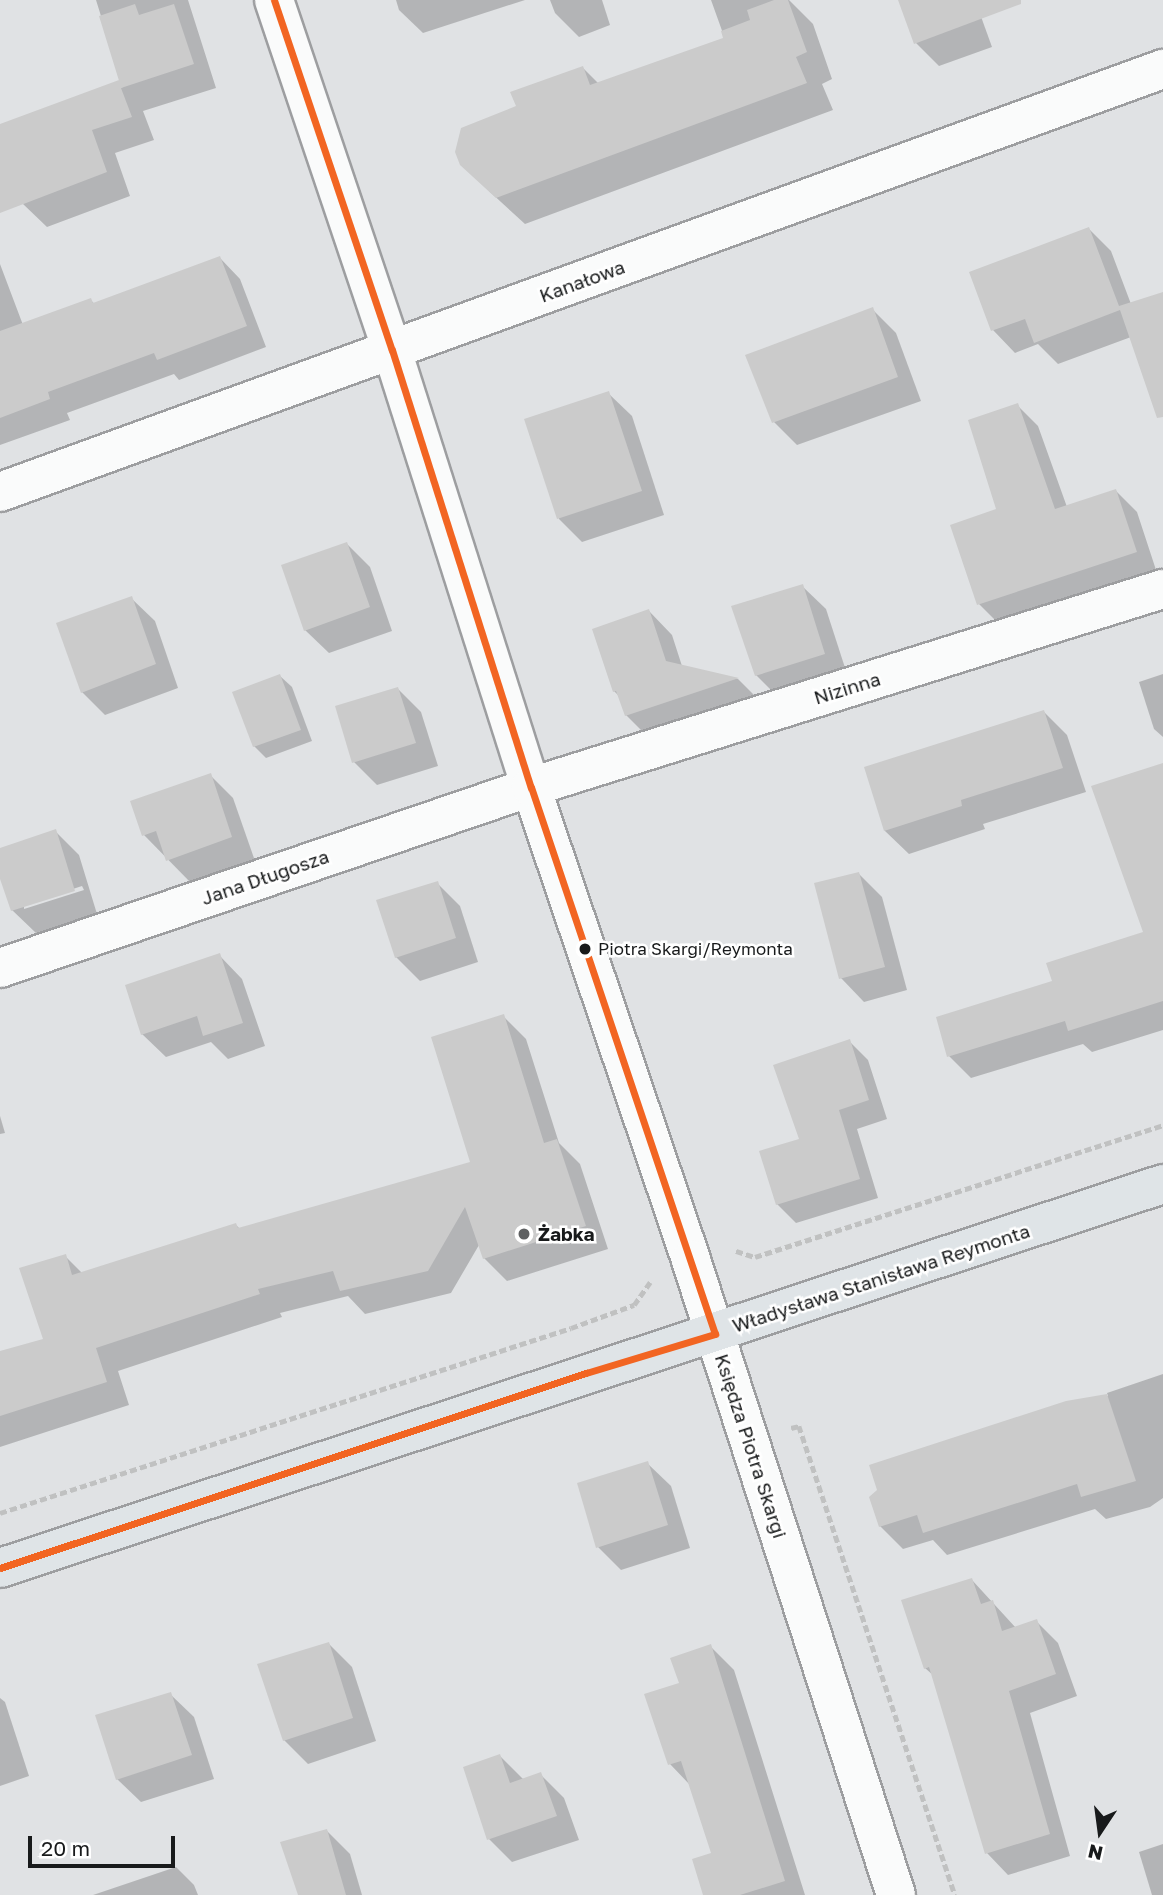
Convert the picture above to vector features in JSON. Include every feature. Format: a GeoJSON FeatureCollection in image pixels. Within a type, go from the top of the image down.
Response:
{"type":"FeatureCollection","features":[{"type":"Feature","properties":{"kind":"main road","name":"Władysława Stanisława Reymonta"},"geometry":{"type":"LineString","coordinates":[[0,1568],[1163,1184]]}},
{"type":"Feature","properties":{"kind":"street","name":"Księdza Piotra Skargi"},"geometry":{"type":"LineString","coordinates":[[274,0],[392,350],[531,787],[715,1334],[896,1895]]}},
{"type":"Feature","properties":{"kind":"street","name":"Kanałowa"},"geometry":{"type":"LineString","coordinates":[[0,492],[1163,69]]}},
{"type":"Feature","properties":{"kind":"street","name":"Nizinna"},"geometry":{"type":"LineString","coordinates":[[531,787],[1163,589]]}},
{"type":"Feature","properties":{"kind":"street","name":"Jana Długosza"},"geometry":{"type":"LineString","coordinates":[[0,968],[531,787]]}},
{"type":"Feature","properties":{"kind":"path"},"geometry":{"type":"LineString","coordinates":[[728,1248],[755,1257],[1163,1125]]}},
{"type":"Feature","properties":{"kind":"path"},"geometry":{"type":"LineString","coordinates":[[0,1513],[597,1319],[634,1305],[652,1278]]}},
{"type":"Feature","properties":{"kind":"path"},"geometry":{"type":"LineString","coordinates":[[799,1426],[956,1895]]}},
{"type":"Feature","properties":{"kind":"building"},"geometry":{"type":"Polygon","coordinates":[[[774,0],[788,0],[807,52],[796,57],[807,83],[496,198],[460,165],[455,152],[461,128],[516,106],[510,92],[583,66],[590,85],[723,38],[721,31],[750,20],[747,10],[774,0]]]}},
{"type":"Feature","properties":{"kind":"building"},"geometry":{"type":"Polygon","coordinates":[[[898,0],[1021,0],[1021,4],[914,44],[898,0]]]}},
{"type":"Feature","properties":{"kind":"building"},"geometry":{"type":"Polygon","coordinates":[[[135,4],[139,15],[174,4],[194,64],[121,88],[132,117],[92,130],[107,172],[0,213],[0,124],[119,80],[99,16],[135,4]]]}},
{"type":"Feature","properties":{"kind":"building"},"geometry":{"type":"Polygon","coordinates":[[[1089,227],[1119,306],[1163,292],[1163,417],[1157,418],[1120,310],[1034,343],[1025,319],[991,331],[969,272],[1089,227]]]}},
{"type":"Feature","properties":{"kind":"building"},"geometry":{"type":"Polygon","coordinates":[[[220,256],[247,326],[157,360],[154,353],[48,392],[50,399],[0,418],[0,331],[91,298],[93,303],[220,256]]]}},
{"type":"Feature","properties":{"kind":"building"},"geometry":{"type":"Polygon","coordinates":[[[873,307],[898,377],[772,423],[745,355],[873,307]]]}},
{"type":"Feature","properties":{"kind":"building"},"geometry":{"type":"Polygon","coordinates":[[[609,391],[642,491],[557,519],[524,419],[609,391]]]}},
{"type":"Feature","properties":{"kind":"building"},"geometry":{"type":"Polygon","coordinates":[[[1018,403],[1055,509],[1116,489],[1137,552],[977,605],[950,525],[996,509],[968,420],[1018,403]]]}},
{"type":"Feature","properties":{"kind":"building"},"geometry":{"type":"Polygon","coordinates":[[[347,542],[370,607],[304,631],[281,565],[347,542]]]}},
{"type":"Feature","properties":{"kind":"building"},"geometry":{"type":"Polygon","coordinates":[[[803,584],[825,654],[755,676],[731,606],[803,584]]]}},
{"type":"Feature","properties":{"kind":"building"},"geometry":{"type":"Polygon","coordinates":[[[132,596],[156,664],[81,693],[56,623],[132,596]]]}},
{"type":"Feature","properties":{"kind":"building"},"geometry":{"type":"Polygon","coordinates":[[[649,609],[666,661],[739,678],[625,716],[616,691],[613,692],[592,629],[649,609]]]}},
{"type":"Feature","properties":{"kind":"building"},"geometry":{"type":"Polygon","coordinates":[[[280,674],[301,730],[253,747],[232,692],[280,674]]]}},
{"type":"Feature","properties":{"kind":"building"},"geometry":{"type":"Polygon","coordinates":[[[398,687],[416,743],[352,763],[335,706],[398,687]]]}},
{"type":"Feature","properties":{"kind":"building"},"geometry":{"type":"Polygon","coordinates":[[[1044,710],[1063,768],[961,800],[962,806],[884,831],[864,767],[1044,710]]]}},
{"type":"Feature","properties":{"kind":"building"},"geometry":{"type":"Polygon","coordinates":[[[1163,763],[1163,1001],[1068,1031],[1065,1021],[947,1057],[936,1017],[1052,981],[1046,963],[1143,932],[1091,786],[1163,763]]]}},
{"type":"Feature","properties":{"kind":"building"},"geometry":{"type":"Polygon","coordinates":[[[211,773],[232,837],[166,861],[156,831],[142,836],[130,801],[211,773]]]}},
{"type":"Feature","properties":{"kind":"building"},"geometry":{"type":"Polygon","coordinates":[[[56,829],[75,891],[11,911],[0,879],[0,848],[56,829]]]}},
{"type":"Feature","properties":{"kind":"building"},"geometry":{"type":"Polygon","coordinates":[[[859,872],[885,967],[839,979],[814,883],[859,872]]]}},
{"type":"Feature","properties":{"kind":"building"},"geometry":{"type":"Polygon","coordinates":[[[438,881],[456,938],[395,958],[376,900],[438,881]]]}},
{"type":"Feature","properties":{"kind":"building"},"geometry":{"type":"Polygon","coordinates":[[[220,953],[243,1023],[203,1036],[197,1016],[141,1035],[125,985],[220,953]]]}},
{"type":"Feature","properties":{"kind":"building"},"geometry":{"type":"Polygon","coordinates":[[[504,1014],[544,1143],[557,1139],[586,1226],[483,1259],[465,1207],[428,1271],[340,1291],[333,1271],[258,1289],[260,1294],[96,1348],[107,1382],[0,1416],[0,1351],[43,1339],[19,1268],[66,1254],[72,1275],[236,1223],[238,1228],[470,1162],[431,1037],[504,1014]]]}},
{"type":"Feature","properties":{"kind":"building"},"geometry":{"type":"Polygon","coordinates":[[[850,1039],[869,1100],[839,1110],[860,1179],[776,1205],[759,1151],[799,1139],[773,1065],[850,1039]]]}},
{"type":"Feature","properties":{"kind":"building"},"geometry":{"type":"Polygon","coordinates":[[[1107,1394],[1136,1481],[1081,1497],[1077,1484],[923,1533],[917,1515],[879,1527],[869,1497],[877,1490],[869,1465],[1066,1401],[1107,1394]]]}},
{"type":"Feature","properties":{"kind":"building"},"geometry":{"type":"Polygon","coordinates":[[[648,1461],[668,1525],[596,1548],[577,1483],[648,1461]]]}},
{"type":"Feature","properties":{"kind":"building"},"geometry":{"type":"Polygon","coordinates":[[[972,1578],[981,1604],[993,1600],[1002,1631],[1037,1619],[1056,1674],[1009,1691],[1050,1834],[985,1854],[929,1667],[924,1669],[901,1600],[972,1578]]]}},
{"type":"Feature","properties":{"kind":"building"},"geometry":{"type":"Polygon","coordinates":[[[329,1642],[353,1718],[283,1741],[257,1664],[329,1642]]]}},
{"type":"Feature","properties":{"kind":"building"},"geometry":{"type":"Polygon","coordinates":[[[711,1644],[785,1881],[740,1895],[703,1895],[692,1859],[711,1853],[681,1761],[668,1765],[644,1694],[679,1683],[670,1658],[711,1644]]]}},
{"type":"Feature","properties":{"kind":"building"},"geometry":{"type":"Polygon","coordinates":[[[171,1692],[192,1755],[116,1780],[95,1715],[171,1692]]]}},
{"type":"Feature","properties":{"kind":"building"},"geometry":{"type":"Polygon","coordinates":[[[500,1754],[510,1783],[541,1772],[557,1816],[487,1840],[463,1767],[500,1754]]]}},
{"type":"Feature","properties":{"kind":"building"},"geometry":{"type":"Polygon","coordinates":[[[327,1829],[346,1895],[298,1895],[280,1842],[327,1829]]]}},
{"type":"Feature","properties":{"kind":"transit line"},"geometry":{"type":"LineString","coordinates":[[274,0],[392,350],[531,787],[715,1334]]}},
{"type":"Feature","properties":{"kind":"transit line"},"geometry":{"type":"LineString","coordinates":[[0,1568],[586,1373],[715,1334]]}},
{"type":"Feature","properties":{"kind":"place","name":"Piotra Skargi/Reymonta"},"geometry":{"type":"Point","coordinates":[585,949]}},
{"type":"Feature","properties":{"kind":"place","name":"Żabka"},"geometry":{"type":"Point","coordinates":[524,1234]}}]}
